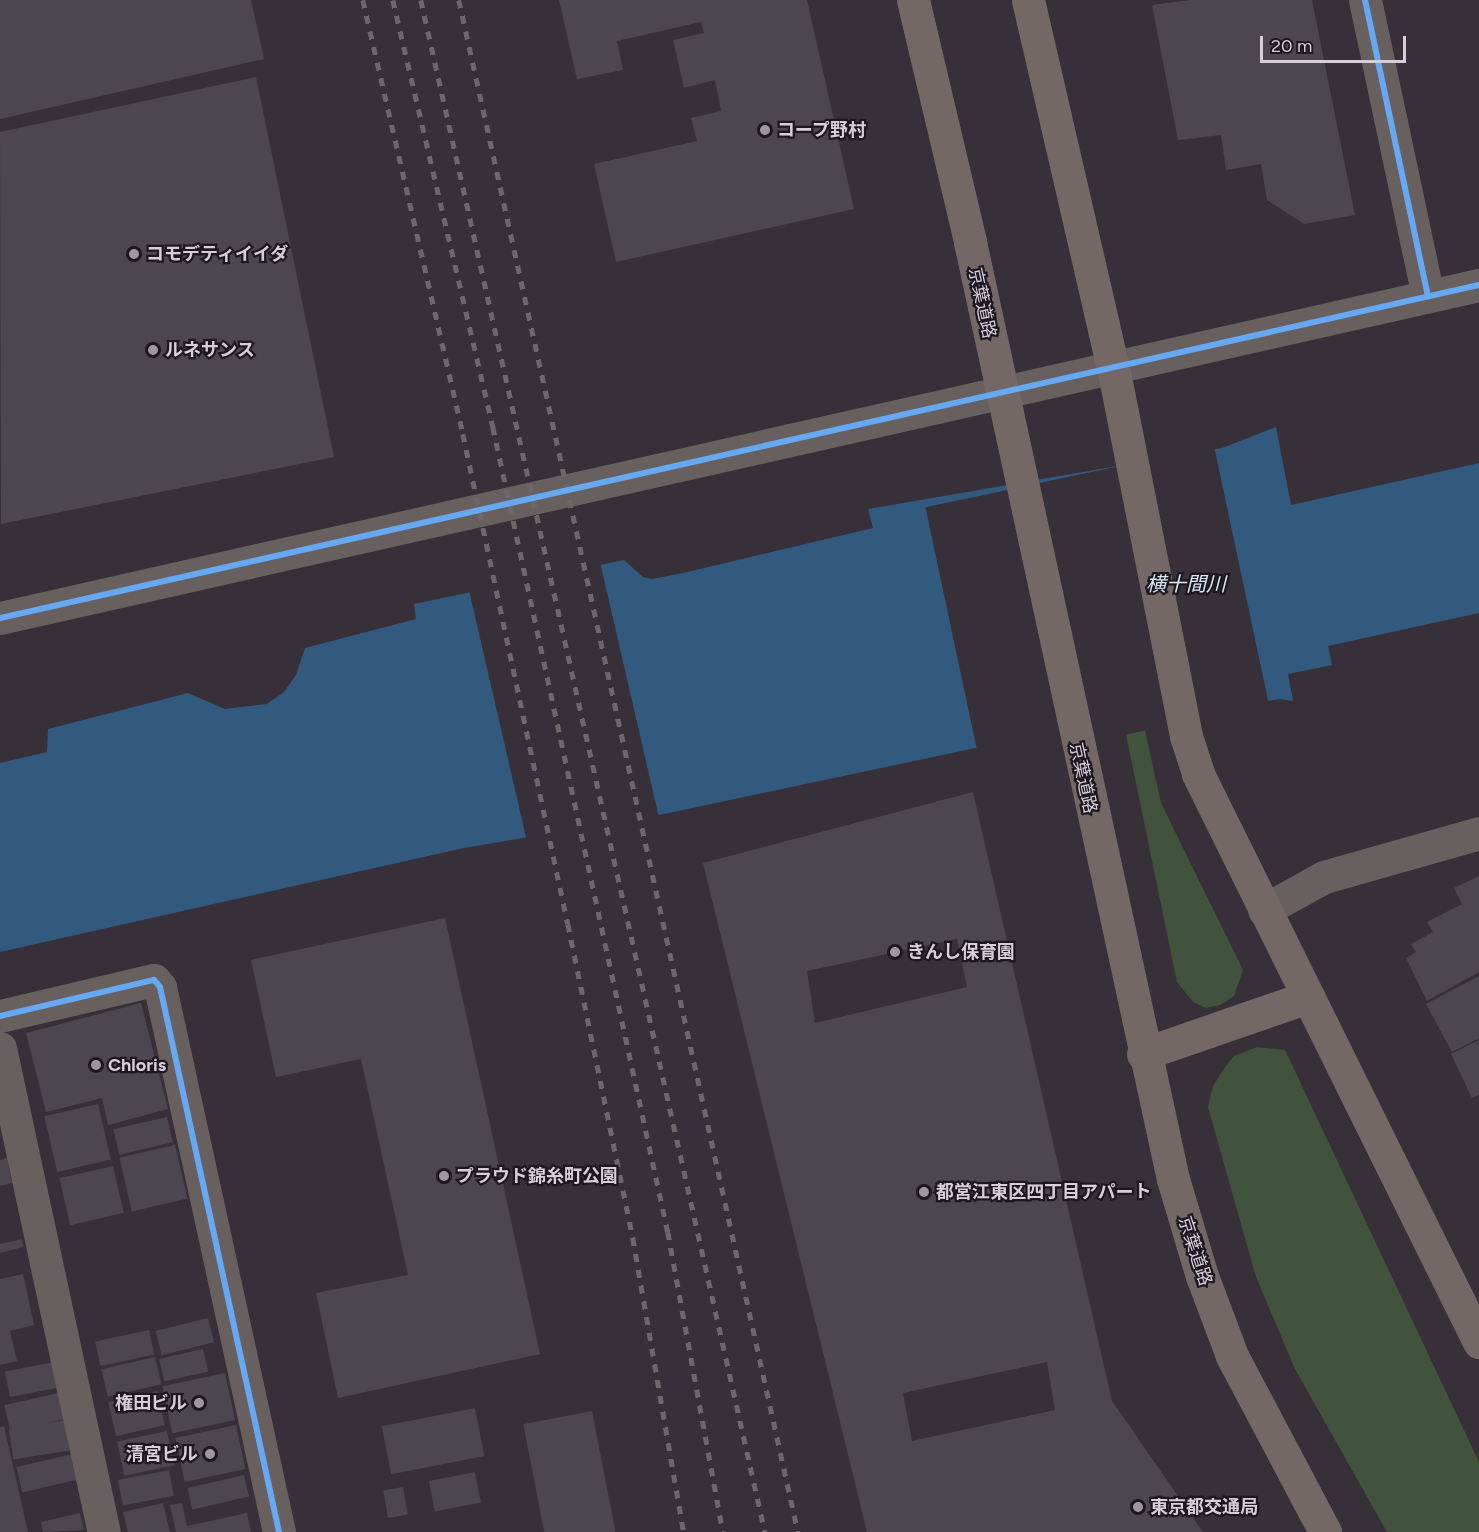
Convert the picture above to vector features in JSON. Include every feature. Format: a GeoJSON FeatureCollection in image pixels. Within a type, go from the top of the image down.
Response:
{"type":"FeatureCollection","features":[{"type":"Feature","properties":{"kind":"highway","name":"京葉道路"},"geometry":{"type":"LineString","coordinates":[[913,0],[1019,471],[1143,1054],[1173,1179],[1217,1316],[1270,1433],[1325,1532]]}},
{"type":"Feature","properties":{"kind":"highway"},"geometry":{"type":"LineString","coordinates":[[1028,0],[1129,438],[1186,736],[1214,812],[1479,1342]]}},
{"type":"Feature","properties":{"kind":"highway"},"geometry":{"type":"LineString","coordinates":[[1143,1054],[1308,997]]}},
{"type":"Feature","properties":{"kind":"street"},"geometry":{"type":"LineString","coordinates":[[1365,0],[1428,296]]}},
{"type":"Feature","properties":{"kind":"street"},"geometry":{"type":"LineString","coordinates":[[0,618],[1479,285]]}},
{"type":"Feature","properties":{"kind":"street"},"geometry":{"type":"LineString","coordinates":[[1264,910],[1324,877],[1479,833]]}},
{"type":"Feature","properties":{"kind":"street"},"geometry":{"type":"LineString","coordinates":[[0,1016],[154,980],[160,987],[279,1532]]}},
{"type":"Feature","properties":{"kind":"street"},"geometry":{"type":"LineString","coordinates":[[0,1048],[105,1532]]}},
{"type":"Feature","properties":{"kind":"green space"},"geometry":{"type":"Polygon","coordinates":[[[1093,493],[1161,803],[1243,970],[1234,996],[1220,1005],[1206,1008],[1193,1002],[1177,982],[1077,497],[1093,493]]]}},
{"type":"Feature","properties":{"kind":"green space"},"geometry":{"type":"Polygon","coordinates":[[[1257,1047],[1285,1050],[1479,1462],[1479,1532],[1387,1532],[1295,1369],[1256,1277],[1208,1107],[1213,1086],[1225,1067],[1234,1056],[1257,1047]]]}},
{"type":"Feature","properties":{"kind":"water","name":"横十間川"},"geometry":{"type":"Polygon","coordinates":[[[1276,427],[1291,505],[1479,463],[1479,613],[1328,646],[1332,665],[1288,674],[1293,701],[1279,699],[971,749],[664,814],[464,848],[0,952],[0,763],[47,752],[48,729],[188,693],[225,709],[267,704],[284,692],[296,675],[305,648],[416,619],[414,604],[624,560],[643,577],[652,579],[683,573],[873,528],[868,509],[1222,448],[1276,427]]]}},
{"type":"Feature","properties":{"kind":"pier"},"geometry":{"type":"Polygon","coordinates":[[[1214,446],[1269,704],[980,766],[925,507],[1214,446]]]}},
{"type":"Feature","properties":{"kind":"pier"},"geometry":{"type":"Polygon","coordinates":[[[600,562],[659,818],[529,848],[469,592],[600,562]]]}},
{"type":"Feature","properties":{"kind":"building"},"geometry":{"type":"Polygon","coordinates":[[[0,0],[251,0],[264,59],[0,119],[0,0]]]}},
{"type":"Feature","properties":{"kind":"building","name":"コープ野村"},"geometry":{"type":"Polygon","coordinates":[[[559,0],[807,0],[854,209],[616,262],[594,164],[697,141],[691,118],[721,111],[715,80],[684,88],[673,40],[704,33],[701,22],[617,41],[623,70],[577,79],[559,0]]]}},
{"type":"Feature","properties":{"kind":"building"},"geometry":{"type":"Polygon","coordinates":[[[1190,0],[1312,0],[1355,215],[1304,224],[1267,200],[1261,164],[1226,170],[1221,135],[1178,140],[1152,5],[1190,0]]]}},
{"type":"Feature","properties":{"kind":"building"},"geometry":{"type":"Polygon","coordinates":[[[256,77],[334,457],[1,524],[0,132],[256,77]]]}},
{"type":"Feature","properties":{"kind":"building","name":"都営江東区四丁目アパート"},"geometry":{"type":"Polygon","coordinates":[[[973,792],[1112,1401],[1203,1532],[867,1532],[703,863],[973,792]],[[957,939],[807,971],[815,1023],[967,987],[957,939]],[[1047,1362],[903,1393],[912,1441],[1055,1410],[1047,1362]]]}},
{"type":"Feature","properties":{"kind":"building"},"geometry":{"type":"Polygon","coordinates":[[[1479,876],[1479,972],[1427,1001],[1406,958],[1416,952],[1411,944],[1433,932],[1427,922],[1462,904],[1454,888],[1479,876]]]}},
{"type":"Feature","properties":{"kind":"building","name":"プラウド錦糸町公園"},"geometry":{"type":"Polygon","coordinates":[[[445,918],[540,1354],[338,1398],[316,1293],[408,1275],[361,1059],[276,1077],[251,960],[445,918]]]}},
{"type":"Feature","properties":{"kind":"building"},"geometry":{"type":"Polygon","coordinates":[[[1479,976],[1479,1038],[1452,1052],[1426,1004],[1479,976]]]}},
{"type":"Feature","properties":{"kind":"building","name":"Chloris"},"geometry":{"type":"Polygon","coordinates":[[[141,1003],[168,1109],[108,1125],[102,1098],[46,1112],[26,1033],[141,1003]]]}},
{"type":"Feature","properties":{"kind":"building"},"geometry":{"type":"Polygon","coordinates":[[[1479,1040],[1479,1095],[1472,1098],[1451,1054],[1479,1040]]]}},
{"type":"Feature","properties":{"kind":"building"},"geometry":{"type":"Polygon","coordinates":[[[98,1104],[111,1160],[57,1172],[44,1116],[98,1104]]]}},
{"type":"Feature","properties":{"kind":"building"},"geometry":{"type":"Polygon","coordinates":[[[167,1117],[173,1142],[119,1155],[113,1129],[167,1117]]]}},
{"type":"Feature","properties":{"kind":"building"},"geometry":{"type":"Polygon","coordinates":[[[175,1145],[187,1199],[132,1211],[119,1158],[175,1145]]]}},
{"type":"Feature","properties":{"kind":"building"},"geometry":{"type":"Polygon","coordinates":[[[7,1158],[12,1183],[0,1186],[0,1160],[7,1158]]]}},
{"type":"Feature","properties":{"kind":"building"},"geometry":{"type":"Polygon","coordinates":[[[113,1166],[124,1213],[70,1225],[59,1178],[113,1166]]]}},
{"type":"Feature","properties":{"kind":"building"},"geometry":{"type":"Polygon","coordinates":[[[22,1239],[23,1247],[0,1253],[0,1244],[22,1239]]]}},
{"type":"Feature","properties":{"kind":"building"},"geometry":{"type":"Polygon","coordinates":[[[23,1274],[34,1325],[10,1331],[17,1361],[0,1365],[0,1279],[23,1274]]]}},
{"type":"Feature","properties":{"kind":"building"},"geometry":{"type":"Polygon","coordinates":[[[208,1318],[214,1342],[162,1355],[156,1331],[208,1318]]]}},
{"type":"Feature","properties":{"kind":"building"},"geometry":{"type":"Polygon","coordinates":[[[149,1330],[154,1354],[100,1366],[95,1341],[149,1330]]]}},
{"type":"Feature","properties":{"kind":"building"},"geometry":{"type":"Polygon","coordinates":[[[203,1349],[208,1371],[164,1382],[159,1359],[203,1349]]]}},
{"type":"Feature","properties":{"kind":"building"},"geometry":{"type":"Polygon","coordinates":[[[155,1357],[161,1384],[108,1397],[101,1369],[155,1357]]]}},
{"type":"Feature","properties":{"kind":"building"},"geometry":{"type":"Polygon","coordinates":[[[54,1362],[59,1388],[10,1397],[5,1372],[54,1362]]]}},
{"type":"Feature","properties":{"kind":"building","name":"権田ビル"},"geometry":{"type":"Polygon","coordinates":[[[225,1373],[235,1420],[172,1433],[162,1386],[225,1373]]]}},
{"type":"Feature","properties":{"kind":"building"},"geometry":{"type":"Polygon","coordinates":[[[157,1391],[165,1425],[116,1436],[108,1402],[157,1391]]]}},
{"type":"Feature","properties":{"kind":"building"},"geometry":{"type":"Polygon","coordinates":[[[58,1393],[64,1419],[10,1432],[4,1405],[58,1393]]]}},
{"type":"Feature","properties":{"kind":"building"},"geometry":{"type":"Polygon","coordinates":[[[475,1408],[484,1456],[391,1474],[382,1426],[475,1408]]]}},
{"type":"Feature","properties":{"kind":"building"},"geometry":{"type":"Polygon","coordinates":[[[592,1411],[615,1532],[544,1532],[523,1424],[592,1411]]]}},
{"type":"Feature","properties":{"kind":"building"},"geometry":{"type":"Polygon","coordinates":[[[65,1420],[70,1451],[14,1460],[9,1429],[65,1420]]]}},
{"type":"Feature","properties":{"kind":"building","name":"清宮ビル"},"geometry":{"type":"Polygon","coordinates":[[[236,1425],[245,1469],[185,1482],[175,1438],[236,1425]]]}},
{"type":"Feature","properties":{"kind":"building"},"geometry":{"type":"Polygon","coordinates":[[[4,1426],[28,1532],[0,1532],[0,1427],[4,1426]]]}},
{"type":"Feature","properties":{"kind":"building"},"geometry":{"type":"Polygon","coordinates":[[[167,1431],[174,1465],[124,1476],[117,1442],[167,1431]]]}},
{"type":"Feature","properties":{"kind":"building"},"geometry":{"type":"Polygon","coordinates":[[[73,1454],[79,1479],[22,1492],[16,1467],[73,1454]]]}},
{"type":"Feature","properties":{"kind":"building"},"geometry":{"type":"Polygon","coordinates":[[[169,1470],[174,1496],[123,1505],[118,1480],[169,1470]]]}},
{"type":"Feature","properties":{"kind":"building"},"geometry":{"type":"Polygon","coordinates":[[[475,1472],[481,1502],[435,1511],[429,1481],[475,1472]]]}},
{"type":"Feature","properties":{"kind":"building"},"geometry":{"type":"Polygon","coordinates":[[[244,1475],[249,1496],[192,1509],[187,1488],[244,1475]]]}},
{"type":"Feature","properties":{"kind":"building"},"geometry":{"type":"Polygon","coordinates":[[[403,1487],[408,1515],[388,1518],[383,1490],[403,1487]]]}},
{"type":"Feature","properties":{"kind":"building"},"geometry":{"type":"Polygon","coordinates":[[[163,1503],[170,1532],[128,1532],[123,1512],[163,1503]]]}},
{"type":"Feature","properties":{"kind":"building"},"geometry":{"type":"Polygon","coordinates":[[[182,1503],[187,1526],[247,1513],[251,1532],[176,1532],[170,1505],[182,1503]]]}},
{"type":"Feature","properties":{"kind":"building"},"geometry":{"type":"Polygon","coordinates":[[[80,1513],[84,1530],[43,1532],[41,1522],[80,1513]]]}},
{"type":"Feature","properties":{"kind":"railway"},"geometry":{"type":"LineString","coordinates":[[363,0],[463,434],[568,924],[633,1238],[684,1532]]}},
{"type":"Feature","properties":{"kind":"railway"},"geometry":{"type":"LineString","coordinates":[[393,0],[493,427],[668,1232],[723,1532]]}},
{"type":"Feature","properties":{"kind":"railway"},"geometry":{"type":"LineString","coordinates":[[421,0],[765,1532]]}},
{"type":"Feature","properties":{"kind":"railway"},"geometry":{"type":"LineString","coordinates":[[459,0],[798,1532]]}},
{"type":"Feature","properties":{"kind":"cycle path"},"geometry":{"type":"LineString","coordinates":[[1365,0],[1428,296]]}},
{"type":"Feature","properties":{"kind":"cycle path"},"geometry":{"type":"LineString","coordinates":[[0,618],[1479,285]]}},
{"type":"Feature","properties":{"kind":"cycle path"},"geometry":{"type":"LineString","coordinates":[[0,1016],[154,980],[160,987],[279,1532]]}},
{"type":"Feature","properties":{"kind":"place","name":"コープ野村"},"geometry":{"type":"Point","coordinates":[765,130]}},
{"type":"Feature","properties":{"kind":"place","name":"コモデティイイダ"},"geometry":{"type":"Point","coordinates":[134,254]}},
{"type":"Feature","properties":{"kind":"place","name":"ルネサンス"},"geometry":{"type":"Point","coordinates":[153,350]}},
{"type":"Feature","properties":{"kind":"place","name":"きんし保育園"},"geometry":{"type":"Point","coordinates":[895,952]}},
{"type":"Feature","properties":{"kind":"place","name":"Chloris"},"geometry":{"type":"Point","coordinates":[96,1065]}},
{"type":"Feature","properties":{"kind":"place","name":"プラウド錦糸町公園"},"geometry":{"type":"Point","coordinates":[444,1176]}},
{"type":"Feature","properties":{"kind":"place","name":"都営江東区四丁目アパート"},"geometry":{"type":"Point","coordinates":[924,1192]}},
{"type":"Feature","properties":{"kind":"place","name":"権田ビル"},"geometry":{"type":"Point","coordinates":[199,1403]}},
{"type":"Feature","properties":{"kind":"place","name":"清宮ビル"},"geometry":{"type":"Point","coordinates":[210,1454]}},
{"type":"Feature","properties":{"kind":"place","name":"東京都交通局"},"geometry":{"type":"Point","coordinates":[1138,1507]}}]}
